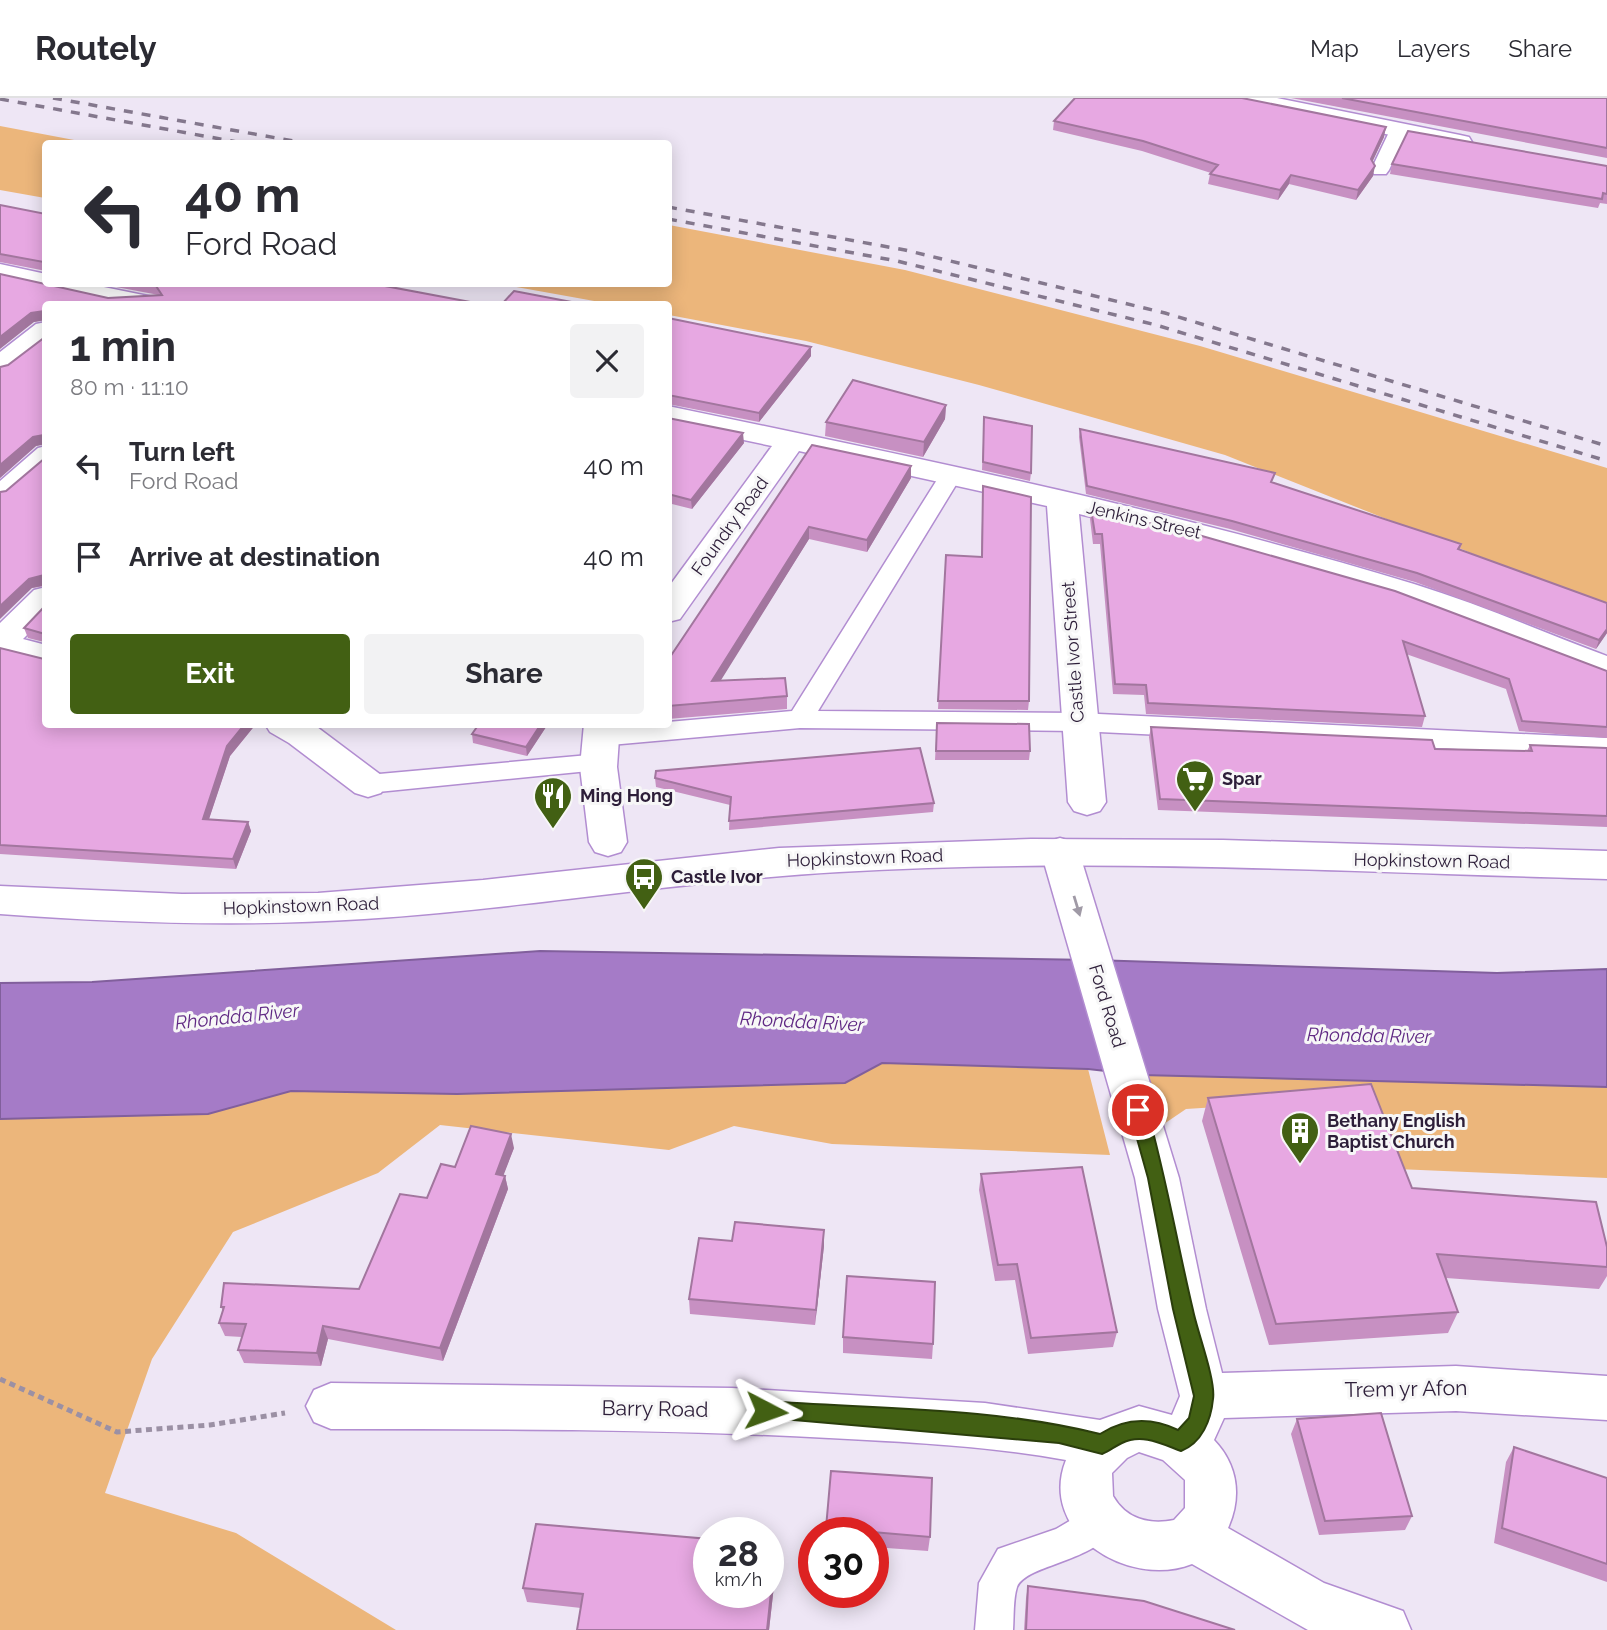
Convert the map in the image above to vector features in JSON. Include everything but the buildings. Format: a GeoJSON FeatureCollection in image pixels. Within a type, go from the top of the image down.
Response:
{"type":"FeatureCollection","features":[{"type":"Feature","properties":{"kind":"street"},"geometry":{"type":"LineString","coordinates":[[1242,98],[1481,145]]}},
{"type":"Feature","properties":{"kind":"street"},"geometry":{"type":"LineString","coordinates":[[0,272],[42,281]]}},
{"type":"Feature","properties":{"kind":"street"},"geometry":{"type":"LineString","coordinates":[[59,287],[85,298],[116,301]]}},
{"type":"Feature","properties":{"kind":"street"},"geometry":{"type":"LineString","coordinates":[[0,366],[42,333]]}},
{"type":"Feature","properties":{"kind":"street","name":"Jenkins Street"},"geometry":{"type":"LineString","coordinates":[[672,416],[951,475],[1210,535],[1405,592],[1607,669]]}},
{"type":"Feature","properties":{"kind":"street","name":"Foundry Road"},"geometry":{"type":"LineString","coordinates":[[672,606],[792,440]]}},
{"type":"Feature","properties":{"kind":"street","name":"Castle Ivor Street"},"geometry":{"type":"LineString","coordinates":[[1062,502],[1077,722],[1087,802]]}},
{"type":"Feature","properties":{"kind":"street"},"geometry":{"type":"LineString","coordinates":[[42,601],[0,643],[42,655]]}},
{"type":"Feature","properties":{"kind":"street"},"geometry":{"type":"LineString","coordinates":[[291,728],[368,784]]}},
{"type":"Feature","properties":{"kind":"street"},"geometry":{"type":"LineString","coordinates":[[600,742],[608,842]]}},
{"type":"Feature","properties":{"kind":"street","name":"Hopkinstown Road"},"geometry":{"type":"LineString","coordinates":[[0,900],[173,910],[288,909],[367,905],[734,864],[1060,852],[1607,865]]}},
{"type":"Feature","properties":{"kind":"street","name":"Ford Road"},"geometry":{"type":"LineString","coordinates":[[1060,852],[1157,1178],[1182,1309],[1204,1396]]}},
{"type":"Feature","properties":{"kind":"street","name":"Trem yr Afon"},"geometry":{"type":"LineString","coordinates":[[1204,1396],[1461,1387],[1556,1391],[1607,1398]]}},
{"type":"Feature","properties":{"kind":"street"},"geometry":{"type":"LineString","coordinates":[[1181,1441],[1198,1422],[1204,1396]]}},
{"type":"Feature","properties":{"kind":"street","name":"Barry Road"},"geometry":{"type":"LineString","coordinates":[[331,1406],[766,1411],[974,1424],[1059,1433],[1102,1444]]}},
{"type":"Feature","properties":{"kind":"street"},"geometry":{"type":"LineString","coordinates":[[1139,1429],[1160,1431],[1181,1441],[1198,1456],[1210,1477],[1212,1498],[1207,1519],[1193,1536],[1175,1545],[1155,1547],[1133,1543],[1100,1521],[1089,1498],[1086,1478],[1091,1459],[1102,1444],[1119,1433],[1139,1429]]}},
{"type":"Feature","properties":{"kind":"street"},"geometry":{"type":"LineString","coordinates":[[1193,1536],[1311,1605],[1384,1630]]}},
{"type":"Feature","properties":{"kind":"lane"},"geometry":{"type":"LineString","coordinates":[[1380,170],[1399,130]]}},
{"type":"Feature","properties":{"kind":"lane"},"geometry":{"type":"LineString","coordinates":[[0,493],[42,456]]}},
{"type":"Feature","properties":{"kind":"lane"},"geometry":{"type":"LineString","coordinates":[[800,719],[951,475]]}},
{"type":"Feature","properties":{"kind":"lane"},"geometry":{"type":"LineString","coordinates":[[368,784],[600,742],[800,719],[1077,722],[1607,747]]}},
{"type":"Feature","properties":{"kind":"lane"},"geometry":{"type":"LineString","coordinates":[[994,1630],[998,1583],[1011,1562],[1066,1544],[1100,1521]]}},
{"type":"Feature","properties":{"kind":"path"},"geometry":{"type":"LineString","coordinates":[[0,1379],[117,1432],[210,1425],[331,1406]]}},
{"type":"Feature","properties":{"kind":"shaded area"},"geometry":{"type":"Polygon","coordinates":[[[0,126],[74,140],[42,140],[42,197],[0,190],[0,126]]]}},
{"type":"Feature","properties":{"kind":"shaded area"},"geometry":{"type":"Polygon","coordinates":[[[672,226],[905,270],[1200,346],[1607,468],[1607,613],[1457,547],[1225,455],[979,385],[806,341],[672,316],[672,301],[594,301],[516,287],[672,287],[672,226]]]}},
{"type":"Feature","properties":{"kind":"shaded area"},"geometry":{"type":"Polygon","coordinates":[[[882,1063],[1088,1069],[1110,1155],[832,1144],[734,1126],[669,1150],[440,1125],[378,1173],[233,1232],[152,1359],[105,1493],[236,1533],[396,1630],[0,1630],[0,1116],[281,1088],[845,1083],[882,1063]]]}},
{"type":"Feature","properties":{"kind":"shaded area"},"geometry":{"type":"Polygon","coordinates":[[[1141,1075],[1607,1087],[1607,1178],[1397,1169],[1371,1097],[1186,1109],[1158,1128],[1141,1075]]]}},
{"type":"Feature","properties":{"kind":"water","name":"Rhondda River"},"geometry":{"type":"Polygon","coordinates":[[[540,951],[1093,960],[1497,973],[1607,969],[1607,1087],[1141,1075],[1088,1069],[882,1063],[845,1083],[457,1094],[291,1091],[208,1114],[0,1119],[0,983],[92,982],[540,951]]]}},
{"type":"Feature","properties":{"kind":"railway"},"geometry":{"type":"LineString","coordinates":[[53,98],[288,140]]}},
{"type":"Feature","properties":{"kind":"railway"},"geometry":{"type":"LineString","coordinates":[[0,99],[226,140]]}},
{"type":"Feature","properties":{"kind":"railway"},"geometry":{"type":"LineString","coordinates":[[672,208],[905,250],[1165,313],[1607,446]]}},
{"type":"Feature","properties":{"kind":"railway"},"geometry":{"type":"LineString","coordinates":[[672,220],[897,261],[1156,325],[1607,461]]}},
{"type":"Feature","properties":{"kind":"place","name":"Spar"},"geometry":{"type":"Point","coordinates":[1195,813]}},
{"type":"Feature","properties":{"kind":"place","name":"Ming Hong"},"geometry":{"type":"Point","coordinates":[553,830]}},
{"type":"Feature","properties":{"kind":"place","name":"Castle Ivor"},"geometry":{"type":"Point","coordinates":[644,911]}},
{"type":"Feature","properties":{"kind":"place","name":"Bethany English Baptist Church"},"geometry":{"type":"Point","coordinates":[1300,1165]}},
{"type":"Feature","properties":{"kind":"route"},"geometry":{"type":"LineString","coordinates":[[766,1411],[974,1424],[1059,1433],[1102,1444],[1119,1433],[1139,1429],[1160,1431],[1181,1441],[1198,1422],[1204,1396],[1182,1309],[1157,1178],[1138,1110]]}}]}
